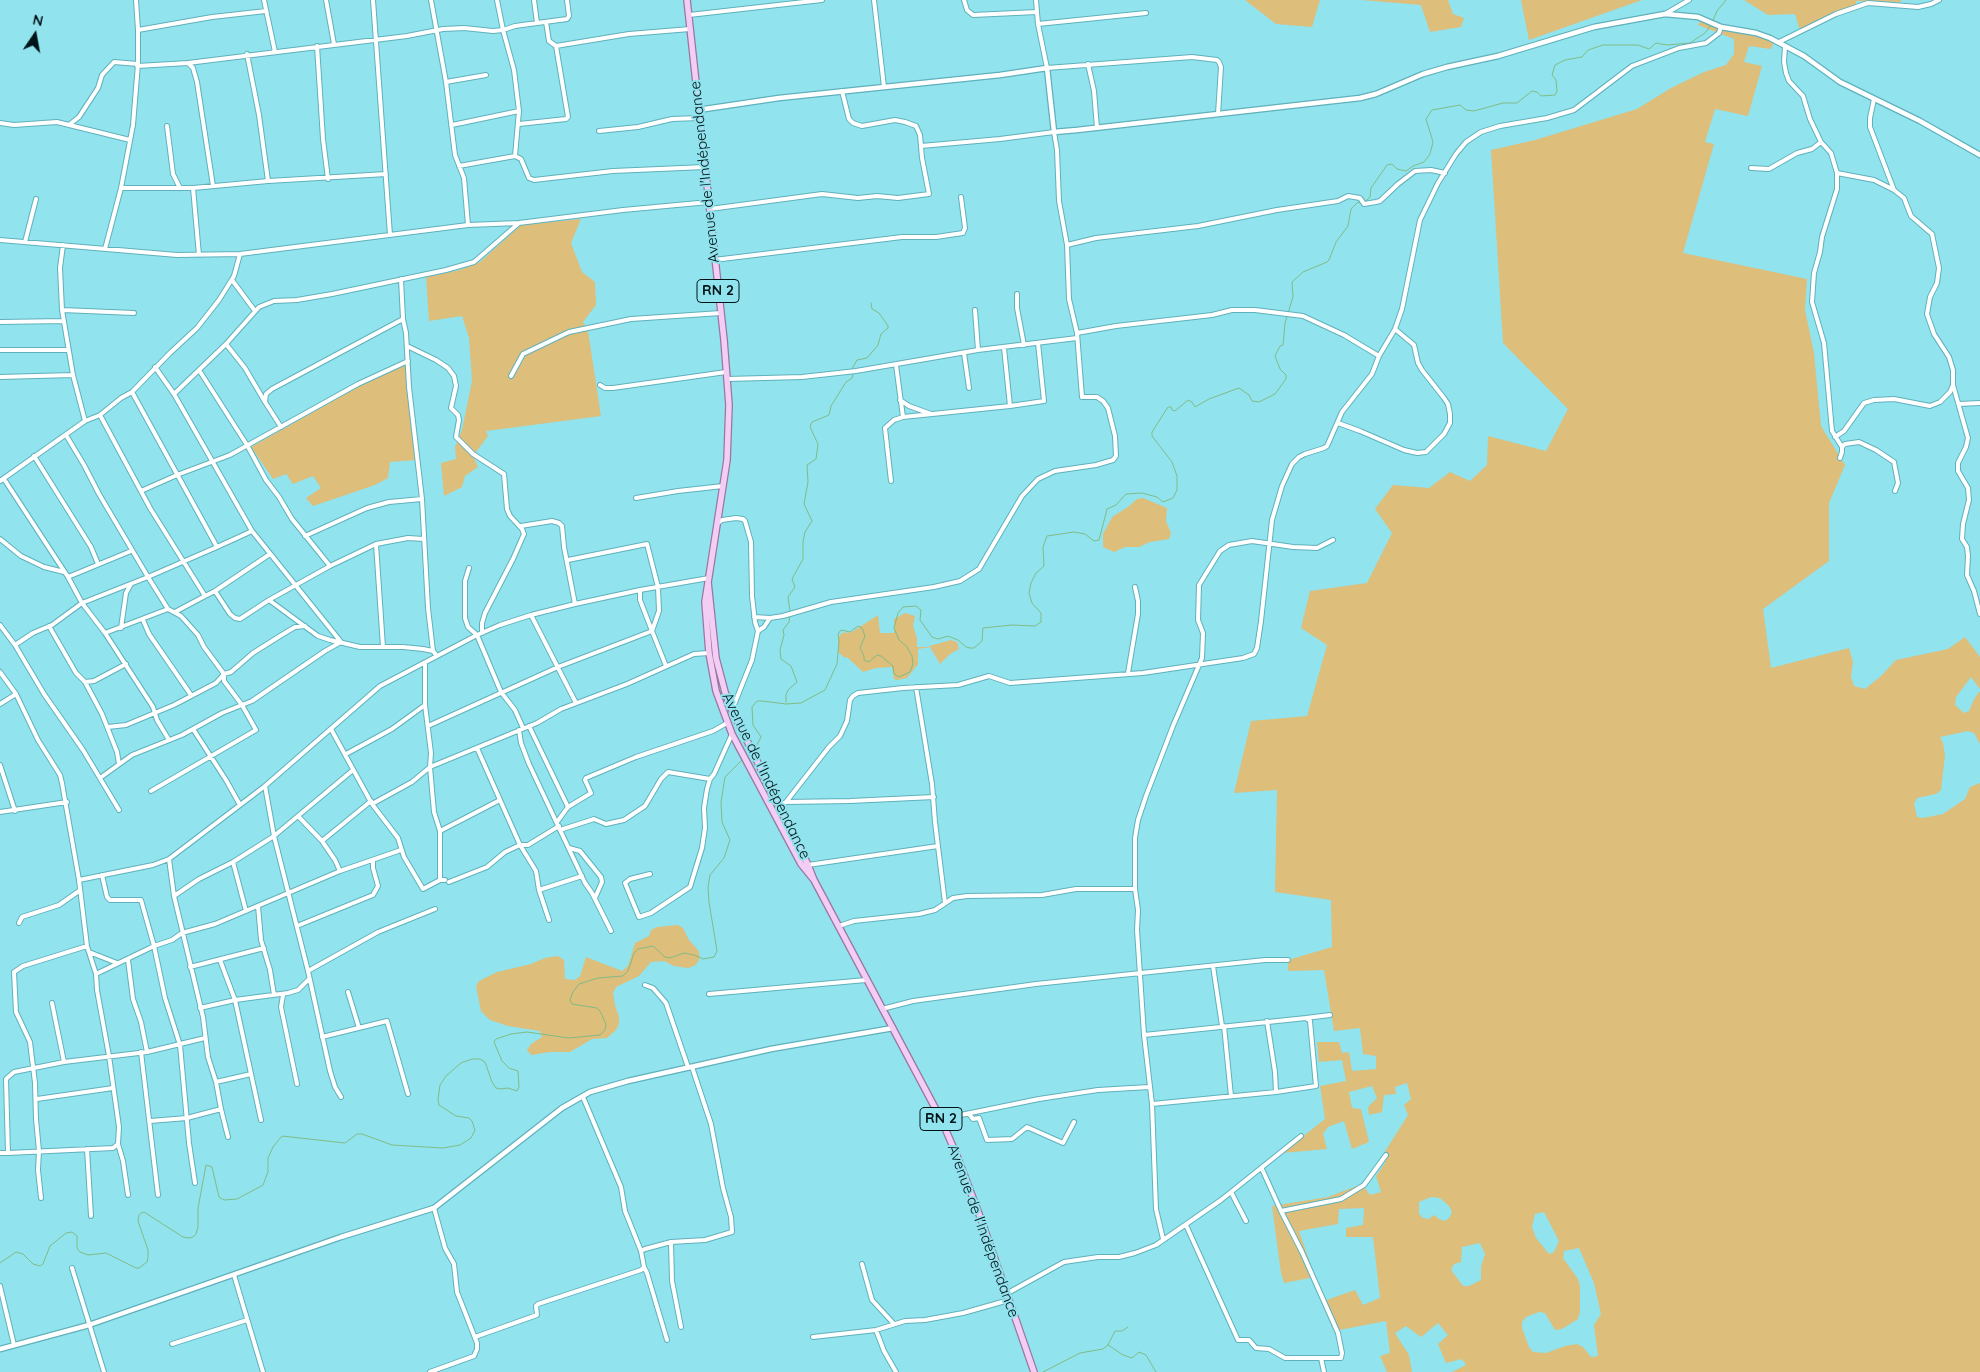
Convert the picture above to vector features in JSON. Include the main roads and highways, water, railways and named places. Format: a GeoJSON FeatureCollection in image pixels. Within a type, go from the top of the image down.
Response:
{"type":"FeatureCollection","features":[{"type":"Feature","properties":{"kind":"main road","name":"Avenue de l'Indépendance"},"geometry":{"type":"LineString","coordinates":[[687,0],[729,405],[723,486],[705,602],[708,653],[716,690],[732,734],[801,864],[814,880]]}},
{"type":"Feature","properties":{"kind":"main road","name":"Avenue de l'Indépendance"},"geometry":{"type":"LineString","coordinates":[[709,580],[716,658],[724,692],[814,880],[941,1119],[963,1172],[1034,1372]]}},
{"type":"Feature","properties":{"kind":"waterway"},"geometry":{"type":"LineString","coordinates":[[754,750],[761,737],[753,725],[752,707],[757,701],[786,704],[801,703],[825,690],[837,664],[838,634],[841,630],[850,632],[858,626],[862,628],[865,636],[860,648],[864,660],[869,662],[877,655],[881,656],[893,666],[894,674],[899,677],[910,672],[913,664],[912,656],[907,647],[899,640],[894,628],[898,613],[903,607],[916,606],[921,610],[920,620],[932,637],[938,639],[948,636],[970,648],[974,648],[982,641],[983,628],[1012,625],[1035,626],[1041,622],[1041,613],[1032,603],[1029,593],[1036,573],[1044,566],[1043,547],[1047,536],[1074,532],[1085,534],[1094,541],[1099,540],[1107,509],[1116,505],[1126,494],[1142,493],[1157,497],[1163,502],[1173,498],[1177,490],[1177,476],[1172,462],[1152,436],[1152,432],[1168,407],[1175,411],[1188,400],[1195,407],[1209,399],[1239,388],[1249,395],[1252,401],[1259,402],[1275,394],[1286,379],[1286,375],[1280,369],[1275,356],[1280,346],[1283,345],[1285,323],[1293,297],[1292,282],[1303,272],[1329,260],[1336,242],[1348,226],[1351,209],[1357,203],[1370,197],[1371,188],[1387,165],[1392,164],[1397,169],[1406,171],[1424,162],[1430,154],[1433,142],[1426,119],[1432,110],[1460,105],[1466,110],[1474,111],[1503,103],[1517,103],[1532,91],[1537,92],[1541,96],[1555,95],[1557,91],[1556,80],[1552,75],[1555,65],[1565,60],[1582,57],[1588,50],[1603,45],[1638,45],[1649,49],[1656,43],[1667,45],[1690,43],[1705,33],[1717,11],[1726,0]]}},
{"type":"Feature","properties":{"kind":"waterway"},"geometry":{"type":"LineString","coordinates":[[852,369],[857,360],[867,358],[878,345],[881,334],[888,328],[879,313],[872,309],[871,303]]}},
{"type":"Feature","properties":{"kind":"waterway"},"geometry":{"type":"LineString","coordinates":[[790,611],[788,597],[795,587],[792,579],[803,559],[805,532],[812,521],[804,504],[808,482],[807,465],[816,459],[818,444],[810,427],[812,422],[829,415],[831,406],[853,374]]}},
{"type":"Feature","properties":{"kind":"waterway"},"geometry":{"type":"LineString","coordinates":[[786,702],[788,690],[797,682],[791,666],[781,659],[780,650],[784,635],[783,630],[789,622],[790,615]]}},
{"type":"Feature","properties":{"kind":"waterway"},"geometry":{"type":"LineString","coordinates":[[0,1263],[16,1252],[23,1254],[33,1264],[40,1266],[43,1264],[50,1246],[66,1233],[72,1232],[77,1236],[77,1248],[80,1252],[88,1255],[106,1253],[139,1268],[147,1262],[148,1257],[148,1250],[138,1221],[141,1213],[144,1212],[183,1237],[193,1237],[198,1227],[198,1208],[206,1165],[212,1167],[219,1197],[224,1200],[237,1199],[263,1185],[268,1172],[268,1158],[273,1147],[282,1136],[345,1143],[357,1134],[362,1134],[392,1145],[443,1148],[460,1145],[471,1138],[475,1130],[472,1121],[469,1118],[456,1116],[439,1105],[438,1099],[440,1085],[446,1076],[461,1063],[472,1059],[480,1059],[485,1062],[496,1088],[508,1088],[517,1091],[519,1087],[518,1071],[509,1068],[502,1061],[494,1042],[496,1039],[511,1034],[527,1032],[569,1038],[600,1035],[605,1030],[606,1024],[600,1011],[597,1008],[572,1004],[570,1000],[573,992],[579,984],[598,978],[623,976],[628,971],[634,953],[638,949],[653,946],[665,957],[670,958],[684,953],[703,959],[714,957],[717,951],[708,887],[710,875],[724,858],[730,840],[722,822],[721,802],[725,777],[743,759]]}},
{"type":"Feature","properties":{"kind":"waterway"},"geometry":{"type":"LineString","coordinates":[[1043,1372],[1080,1353],[1103,1349],[1108,1345],[1115,1331],[1122,1331],[1128,1327]]}},
{"type":"Feature","properties":{"kind":"waterway"},"geometry":{"type":"LineString","coordinates":[[1108,1345],[1123,1355],[1132,1358],[1139,1352],[1146,1355],[1156,1372]]}}]}
